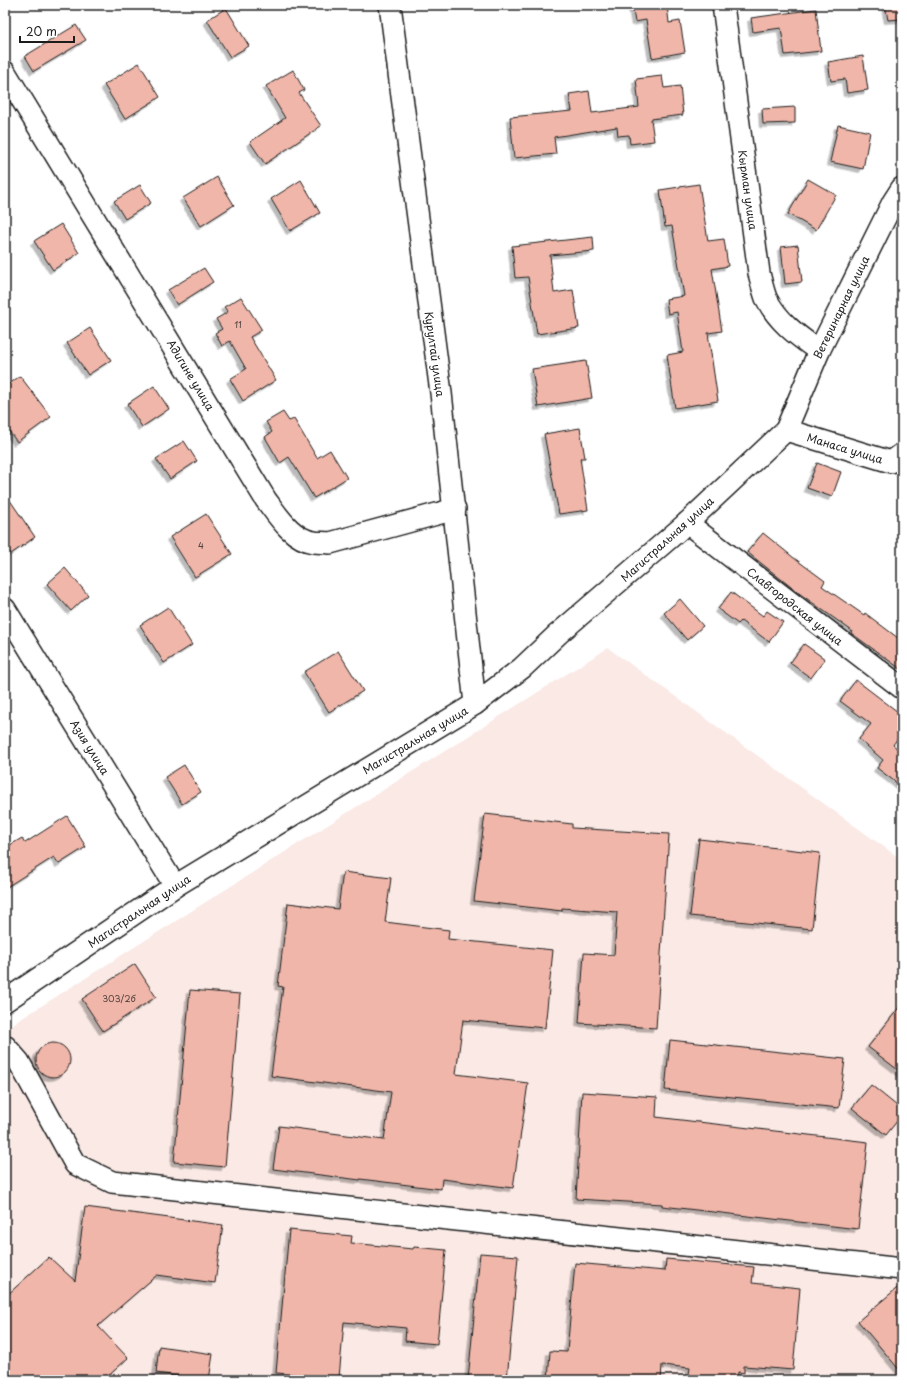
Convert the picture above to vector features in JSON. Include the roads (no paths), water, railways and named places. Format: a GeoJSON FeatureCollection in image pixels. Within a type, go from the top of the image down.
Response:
{"type":"FeatureCollection","features":[{"type":"Feature","properties":{"kind":"street","name":"Курултай улица"},"geometry":{"type":"LineString","coordinates":[[390,5],[455,509],[475,704]]}},
{"type":"Feature","properties":{"kind":"street","name":"Кырман улица"},"geometry":{"type":"LineString","coordinates":[[723,5],[759,273],[766,297],[776,315],[792,332],[819,351]]}},
{"type":"Feature","properties":{"kind":"street","name":"Адигине улица"},"geometry":{"type":"LineString","coordinates":[[5,72],[266,500],[282,522],[299,537],[313,542],[330,543],[455,509]]}},
{"type":"Feature","properties":{"kind":"street","name":"Ветеринарная улица"},"geometry":{"type":"LineString","coordinates":[[786,430],[819,351],[893,202],[902,188]]}},
{"type":"Feature","properties":{"kind":"street","name":"Манаса улица"},"geometry":{"type":"LineString","coordinates":[[786,430],[891,462],[902,454]]}},
{"type":"Feature","properties":{"kind":"street","name":"Магистральная улица"},"geometry":{"type":"LineString","coordinates":[[5,1001],[175,886],[475,704],[522,668],[558,634],[688,523],[786,430]]}},
{"type":"Feature","properties":{"kind":"street","name":"Славгородская улица"},"geometry":{"type":"LineString","coordinates":[[688,523],[902,688]]}},
{"type":"Feature","properties":{"kind":"street","name":"Азия улица"},"geometry":{"type":"LineString","coordinates":[[5,609],[175,886]]}},
{"type":"Feature","properties":{"kind":"street"},"geometry":{"type":"LineString","coordinates":[[5,1046],[19,1062],[74,1164],[112,1182],[902,1269]]}}]}
